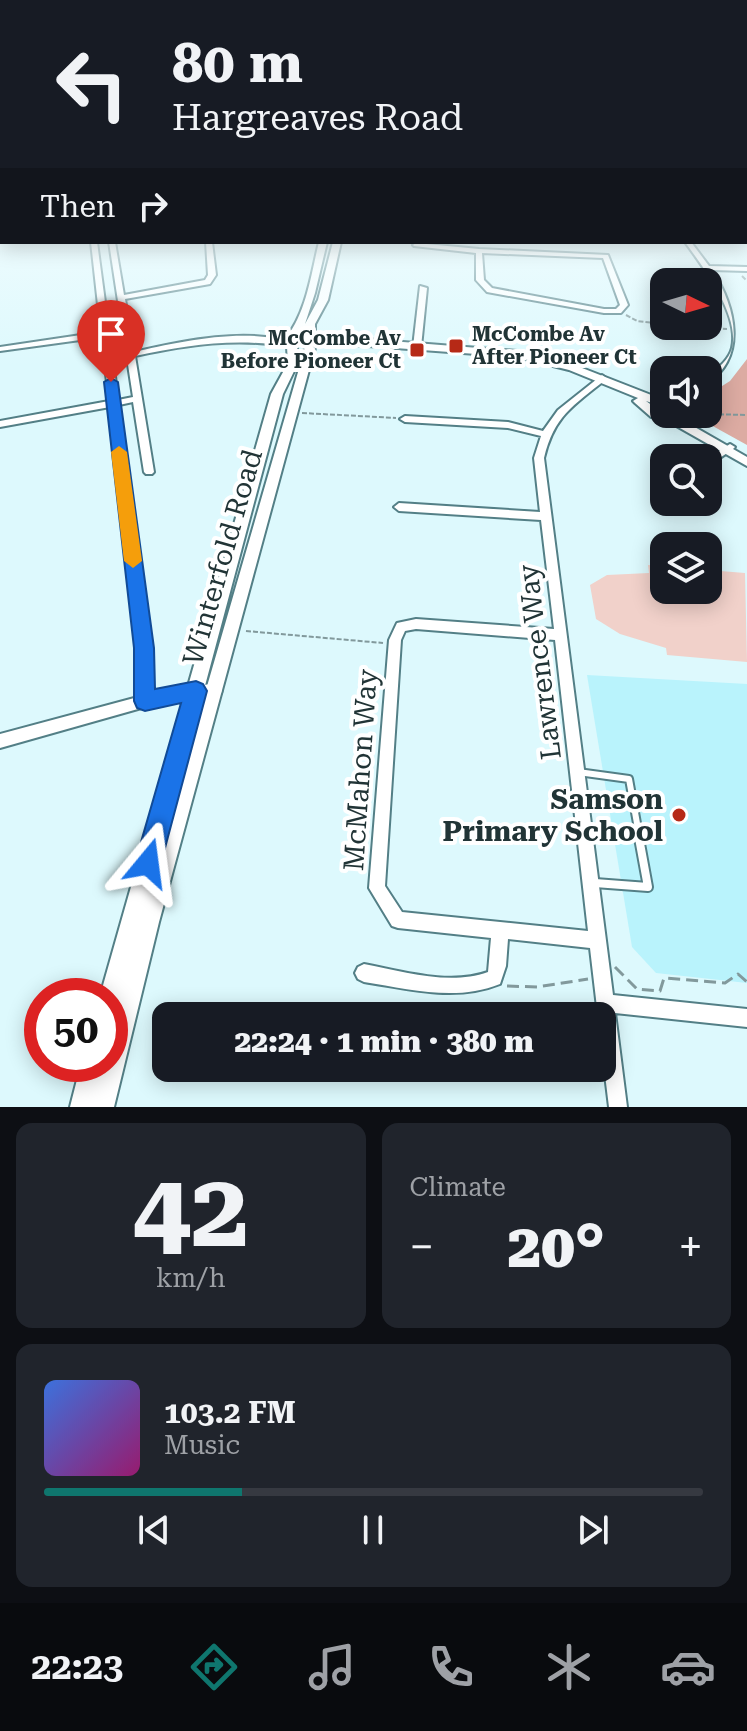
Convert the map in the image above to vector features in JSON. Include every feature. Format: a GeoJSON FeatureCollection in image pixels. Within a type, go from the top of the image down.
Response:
{"type":"FeatureCollection","features":[{"type":"Feature","properties":{"kind":"main road","name":"Winterfold Road"},"geometry":{"type":"LineString","coordinates":[[102,1107],[149,922],[293,413],[302,341],[319,263]]}},
{"type":"Feature","properties":{"kind":"main road","name":"Winterfold Road"},"geometry":{"type":"LineString","coordinates":[[116,978],[277,394],[323,300],[332,263]]}},
{"type":"Feature","properties":{"kind":"main road"},"geometry":{"type":"LineString","coordinates":[[302,341],[507,352],[560,363],[602,378],[650,403]]}},
{"type":"Feature","properties":{"kind":"main road"},"geometry":{"type":"LineString","coordinates":[[694,428],[747,459]]}},
{"type":"Feature","properties":{"kind":"main road"},"geometry":{"type":"LineString","coordinates":[[82,1107],[88,1082]]}},
{"type":"Feature","properties":{"kind":"street"},"geometry":{"type":"LineString","coordinates":[[96,263],[144,648],[145,701]]}},
{"type":"Feature","properties":{"kind":"street"},"geometry":{"type":"LineString","coordinates":[[115,263],[149,472]]}},
{"type":"Feature","properties":{"kind":"street"},"geometry":{"type":"LineString","coordinates":[[121,298],[207,282],[212,275],[211,263]]}},
{"type":"Feature","properties":{"kind":"street"},"geometry":{"type":"LineString","coordinates":[[479,263],[480,280],[490,290],[618,311],[624,305],[608,263]]}},
{"type":"Feature","properties":{"kind":"street"},"geometry":{"type":"LineString","coordinates":[[703,263],[707,268]]}},
{"type":"Feature","properties":{"kind":"street"},"geometry":{"type":"LineString","coordinates":[[722,268],[747,269]]}},
{"type":"Feature","properties":{"kind":"street"},"geometry":{"type":"LineString","coordinates":[[417,347],[423,288]]}},
{"type":"Feature","properties":{"kind":"street"},"geometry":{"type":"LineString","coordinates":[[722,299],[737,330],[737,343],[731,359],[722,367]]}},
{"type":"Feature","properties":{"kind":"street"},"geometry":{"type":"LineString","coordinates":[[0,349],[103,334],[127,337]]}},
{"type":"Feature","properties":{"kind":"street"},"geometry":{"type":"LineString","coordinates":[[108,360],[210,341],[302,341]]}},
{"type":"Feature","properties":{"kind":"street"},"geometry":{"type":"LineString","coordinates":[[405,419],[508,425],[544,434],[554,418],[602,378]]}},
{"type":"Feature","properties":{"kind":"street"},"geometry":{"type":"LineString","coordinates":[[0,424],[137,399]]}},
{"type":"Feature","properties":{"kind":"street","name":"Lawrence Way"},"geometry":{"type":"LineString","coordinates":[[544,434],[539,458],[606,1002]]}},
{"type":"Feature","properties":{"kind":"street"},"geometry":{"type":"LineString","coordinates":[[722,452],[727,448]]}},
{"type":"Feature","properties":{"kind":"street"},"geometry":{"type":"LineString","coordinates":[[399,507],[546,516]]}},
{"type":"Feature","properties":{"kind":"street","name":"McMahon Way"},"geometry":{"type":"LineString","coordinates":[[560,635],[416,624],[401,627],[395,644],[377,888],[398,920],[597,940]]}},
{"type":"Feature","properties":{"kind":"street"},"geometry":{"type":"LineString","coordinates":[[0,741],[145,701],[216,689]]}},
{"type":"Feature","properties":{"kind":"street"},"geometry":{"type":"LineString","coordinates":[[364,973],[446,985],[482,984],[494,978],[498,966],[500,930]]}},
{"type":"Feature","properties":{"kind":"street"},"geometry":{"type":"LineString","coordinates":[[616,1004],[747,1018]]}},
{"type":"Feature","properties":{"kind":"street","name":"Lawrence Way"},"geometry":{"type":"LineString","coordinates":[[615,1082],[618,1107]]}},
{"type":"Feature","properties":{"kind":"lane"},"geometry":{"type":"LineString","coordinates":[[577,772],[629,779],[648,887],[590,883]]}},
{"type":"Feature","properties":{"kind":"path"},"geometry":{"type":"LineString","coordinates":[[618,311],[637,321],[650,322]]}},
{"type":"Feature","properties":{"kind":"path"},"geometry":{"type":"LineString","coordinates":[[722,329],[737,330]]}},
{"type":"Feature","properties":{"kind":"path"},"geometry":{"type":"LineString","coordinates":[[293,413],[405,419]]}},
{"type":"Feature","properties":{"kind":"path"},"geometry":{"type":"LineString","coordinates":[[722,414],[747,415]]}},
{"type":"Feature","properties":{"kind":"path"},"geometry":{"type":"LineString","coordinates":[[233,630],[395,644]]}},
{"type":"Feature","properties":{"kind":"path"},"geometry":{"type":"LineString","coordinates":[[494,978],[508,987],[537,987],[590,979],[616,966],[623,978],[637,989],[660,991],[664,978],[725,983],[738,974],[747,982]]}},
{"type":"Feature","properties":{"kind":"shaded area"},"geometry":{"type":"Polygon","coordinates":[[[747,359],[747,445],[716,428],[722,428],[722,386],[730,381],[747,359]]]}},
{"type":"Feature","properties":{"kind":"shaded area"},"geometry":{"type":"Polygon","coordinates":[[[648,565],[650,565],[650,604],[722,604],[722,571],[745,573],[747,662],[667,655],[666,648],[620,634],[596,619],[590,585],[607,575],[649,573],[648,565]]]}},
{"type":"Feature","properties":{"kind":"shaded area","name":"Samson Primary School"},"geometry":{"type":"Polygon","coordinates":[[[587,675],[747,684],[747,983],[656,973],[632,947],[587,675]]]}},
{"type":"Feature","properties":{"kind":"slow traffic"},"geometry":{"type":"LineString","coordinates":[[119,452],[133,561]]}},
{"type":"Feature","properties":{"kind":"place","name":"McCombe Av After Pioneer Ct"},"geometry":{"type":"Point","coordinates":[456,346]}},
{"type":"Feature","properties":{"kind":"place","name":"McCombe Av Before Pioneer Ct"},"geometry":{"type":"Point","coordinates":[417,350]}},
{"type":"Feature","properties":{"kind":"place","name":"Samson Primary School"},"geometry":{"type":"Point","coordinates":[679,815]}},
{"type":"Feature","properties":{"kind":"route"},"geometry":{"type":"LineString","coordinates":[[111,382],[144,648],[145,701],[196,691],[148,863]]}}]}
